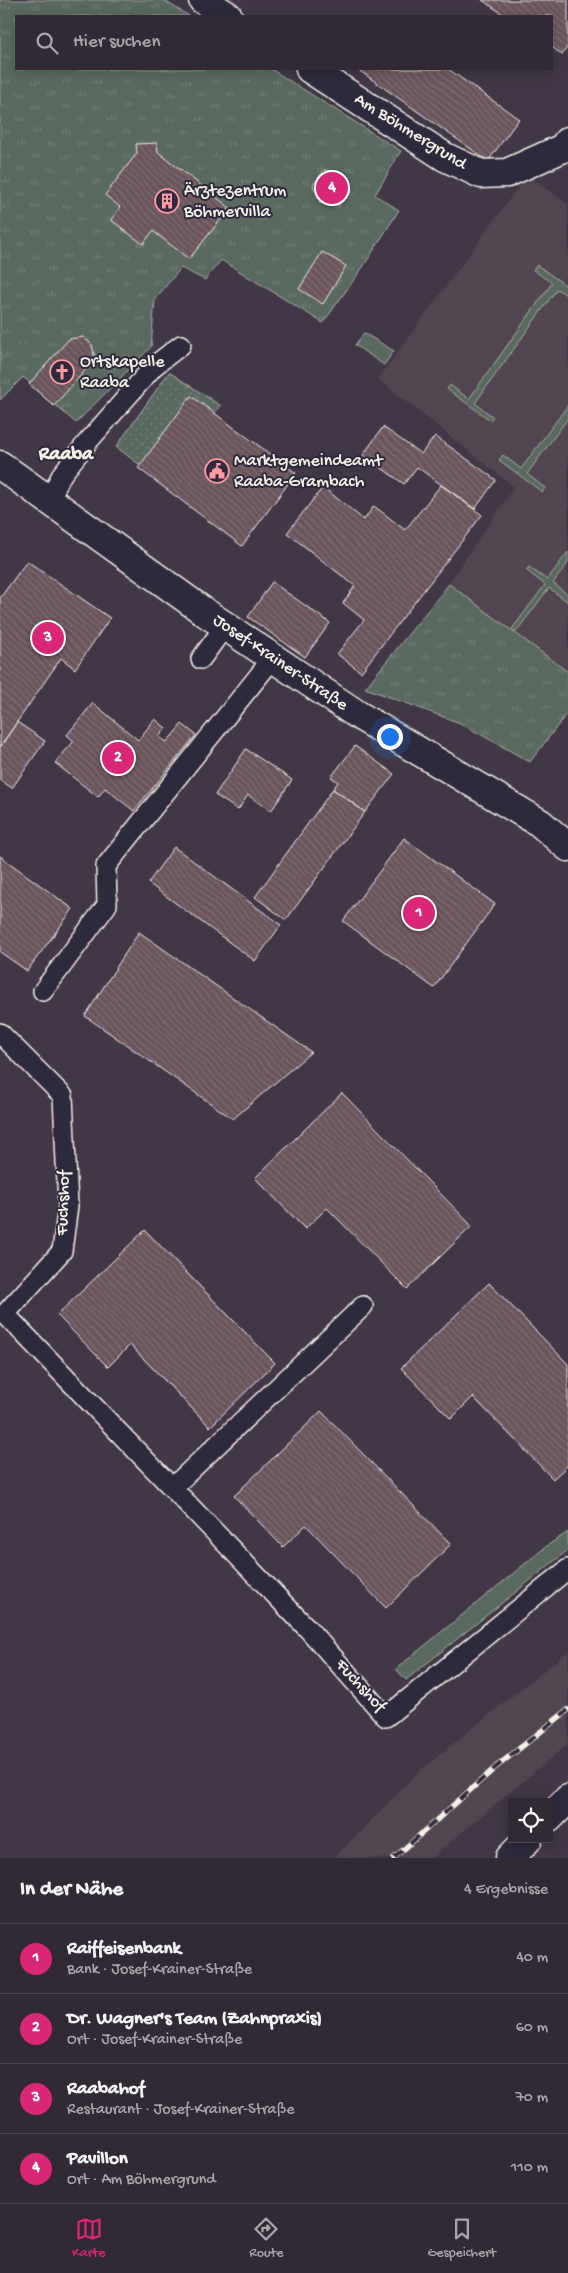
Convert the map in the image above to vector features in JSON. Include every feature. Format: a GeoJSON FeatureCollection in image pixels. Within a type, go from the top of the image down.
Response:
{"type":"FeatureCollection","features":[{"type":"Feature","properties":{"kind":"main road"},"geometry":{"type":"LineString","coordinates":[[203,0],[226,15]]}},
{"type":"Feature","properties":{"kind":"main road","name":"Am Böhmergrund"},"geometry":{"type":"LineString","coordinates":[[312,70],[445,157],[481,174],[507,173],[563,148],[568,141]]}},
{"type":"Feature","properties":{"kind":"main road","name":"Josef-Krainer-Straße"},"geometry":{"type":"LineString","coordinates":[[0,465],[225,626],[358,716],[540,823],[568,847]]}},
{"type":"Feature","properties":{"kind":"main road"},"geometry":{"type":"LineString","coordinates":[[510,1858],[524,1843]]}},
{"type":"Feature","properties":{"kind":"lane"},"geometry":{"type":"LineString","coordinates":[[49,500],[62,474],[92,438],[154,366],[181,345]]}},
{"type":"Feature","properties":{"kind":"lane"},"geometry":{"type":"LineString","coordinates":[[201,659],[225,626]]}},
{"type":"Feature","properties":{"kind":"lane"},"geometry":{"type":"LineString","coordinates":[[42,991],[107,905],[106,866],[273,658]]}},
{"type":"Feature","properties":{"kind":"lane","name":"Fuchshof"},"geometry":{"type":"LineString","coordinates":[[0,1033],[63,1096],[68,1206],[62,1251],[4,1314],[308,1629],[386,1717],[568,1569]]}},
{"type":"Feature","properties":{"kind":"lane"},"geometry":{"type":"LineString","coordinates":[[172,1488],[363,1306]]}},
{"type":"Feature","properties":{"kind":"shaded area"},"geometry":{"type":"Polygon","coordinates":[[[527,175],[568,204],[568,676],[444,590],[514,487],[378,379],[527,175]]]}},
{"type":"Feature","properties":{"kind":"shaded area"},"geometry":{"type":"Polygon","coordinates":[[[568,1651],[568,1744],[431,1858],[334,1858],[418,1772],[568,1651]]]}},
{"type":"Feature","properties":{"kind":"green space"},"geometry":{"type":"Polygon","coordinates":[[[0,0],[163,0],[187,15],[15,15],[15,70],[273,70],[401,151],[375,195],[399,210],[363,267],[323,323],[221,260],[205,280],[181,268],[155,299],[151,347],[76,423],[23,377],[0,400],[0,0]]]}},
{"type":"Feature","properties":{"kind":"green space"},"geometry":{"type":"Polygon","coordinates":[[[537,265],[568,287],[568,296],[557,289],[475,403],[493,417],[490,420],[447,389],[450,385],[469,399],[552,283],[533,270],[537,265]]]}},
{"type":"Feature","properties":{"kind":"green space"},"geometry":{"type":"Polygon","coordinates":[[[364,333],[394,351],[384,365],[355,345],[364,333]]]}},
{"type":"Feature","properties":{"kind":"green space"},"geometry":{"type":"Polygon","coordinates":[[[169,372],[221,406],[213,416],[140,465],[116,447],[169,372]]]}},
{"type":"Feature","properties":{"kind":"green space"},"geometry":{"type":"Polygon","coordinates":[[[568,405],[568,418],[527,474],[545,488],[542,492],[499,460],[503,455],[521,469],[568,405]]]}},
{"type":"Feature","properties":{"kind":"green space"},"geometry":{"type":"Polygon","coordinates":[[[568,552],[568,563],[553,583],[568,595],[568,602],[549,588],[516,632],[512,629],[545,585],[526,570],[529,567],[547,580],[568,552]]]}},
{"type":"Feature","properties":{"kind":"green space"},"geometry":{"type":"Polygon","coordinates":[[[449,584],[568,672],[568,712],[530,762],[460,723],[365,688],[449,584]]]}},
{"type":"Feature","properties":{"kind":"green space"},"geometry":{"type":"Polygon","coordinates":[[[568,1532],[568,1550],[406,1680],[396,1669],[548,1545],[568,1532]]]}},
{"type":"Feature","properties":{"kind":"building"},"geometry":{"type":"Polygon","coordinates":[[[482,0],[568,0],[568,46],[562,55],[553,48],[553,15],[504,15],[482,0]]]}},
{"type":"Feature","properties":{"kind":"building"},"geometry":{"type":"Polygon","coordinates":[[[358,70],[449,70],[519,119],[488,161],[358,70]]]}},
{"type":"Feature","properties":{"kind":"building","name":"Ärztezentrum Böhmervilla"},"geometry":{"type":"Polygon","coordinates":[[[157,143],[158,152],[230,208],[189,259],[153,231],[143,244],[111,220],[120,207],[105,195],[137,153],[136,144],[157,143]]]}},
{"type":"Feature","properties":{"kind":"building"},"geometry":{"type":"Polygon","coordinates":[[[324,170],[344,173],[352,191],[339,205],[320,203],[313,185],[324,170]]]}},
{"type":"Feature","properties":{"kind":"building"},"geometry":{"type":"Polygon","coordinates":[[[322,252],[346,266],[323,304],[299,289],[322,252]]]}},
{"type":"Feature","properties":{"kind":"building","name":"Ortskapelle Raaba"},"geometry":{"type":"Polygon","coordinates":[[[84,337],[92,345],[95,359],[54,406],[29,384],[69,339],[84,337]]]}},
{"type":"Feature","properties":{"kind":"building","name":"Marktgemeindeamt Raaba-Grambach"},"geometry":{"type":"Polygon","coordinates":[[[191,396],[296,473],[242,546],[138,468],[191,396]]]}},
{"type":"Feature","properties":{"kind":"building"},"geometry":{"type":"Polygon","coordinates":[[[383,427],[421,454],[435,436],[496,480],[475,509],[417,467],[404,484],[363,455],[383,427]]]}},
{"type":"Feature","properties":{"kind":"building"},"geometry":{"type":"Polygon","coordinates":[[[441,485],[482,515],[361,672],[337,654],[364,620],[343,603],[355,586],[287,533],[323,487],[364,520],[374,506],[405,530],[441,485]]]}},
{"type":"Feature","properties":{"kind":"building"},"geometry":{"type":"Polygon","coordinates":[[[27,561],[110,618],[75,669],[61,658],[0,747],[0,598],[27,561]]]}},
{"type":"Feature","properties":{"kind":"building"},"geometry":{"type":"Polygon","coordinates":[[[272,582],[330,623],[305,657],[248,617],[272,582]]]}},
{"type":"Feature","properties":{"kind":"building"},"geometry":{"type":"Polygon","coordinates":[[[93,703],[138,740],[155,719],[166,728],[159,737],[167,742],[182,724],[196,735],[134,811],[105,788],[98,797],[55,763],[74,741],[67,735],[93,703]]]}},
{"type":"Feature","properties":{"kind":"building"},"geometry":{"type":"Polygon","coordinates":[[[17,722],[45,741],[12,788],[0,780],[0,747],[17,722]]]}},
{"type":"Feature","properties":{"kind":"building"},"geometry":{"type":"Polygon","coordinates":[[[355,746],[394,774],[365,812],[333,789],[338,782],[331,777],[355,746]]]}},
{"type":"Feature","properties":{"kind":"building"},"geometry":{"type":"Polygon","coordinates":[[[246,749],[292,780],[271,811],[248,795],[238,810],[215,795],[246,749]]]}},
{"type":"Feature","properties":{"kind":"building"},"geometry":{"type":"Polygon","coordinates":[[[333,789],[365,812],[286,920],[255,897],[333,789]]]}},
{"type":"Feature","properties":{"kind":"building"},"geometry":{"type":"Polygon","coordinates":[[[404,838],[495,904],[434,988],[343,921],[404,838]]]}},
{"type":"Feature","properties":{"kind":"building"},"geometry":{"type":"Polygon","coordinates":[[[174,847],[281,925],[255,961],[148,883],[174,847]]]}},
{"type":"Feature","properties":{"kind":"building"},"geometry":{"type":"Polygon","coordinates":[[[0,856],[73,909],[27,971],[0,952],[0,856]]]}},
{"type":"Feature","properties":{"kind":"building"},"geometry":{"type":"Polygon","coordinates":[[[139,932],[311,1052],[233,1119],[85,1016],[139,932]]]}},
{"type":"Feature","properties":{"kind":"building"},"geometry":{"type":"Polygon","coordinates":[[[342,1093],[472,1226],[407,1289],[327,1208],[305,1229],[255,1178],[342,1093]]]}},
{"type":"Feature","properties":{"kind":"building"},"geometry":{"type":"Polygon","coordinates":[[[145,1230],[275,1363],[210,1427],[130,1345],[108,1367],[57,1315],[145,1230]]]}},
{"type":"Feature","properties":{"kind":"building"},"geometry":{"type":"Polygon","coordinates":[[[489,1283],[568,1364],[568,1465],[553,1479],[473,1397],[451,1419],[401,1368],[489,1283]]]}},
{"type":"Feature","properties":{"kind":"building"},"geometry":{"type":"Polygon","coordinates":[[[321,1411],[451,1544],[386,1608],[306,1525],[283,1547],[234,1496],[321,1411]]]}},
{"type":"Feature","properties":{"kind":"railway"},"geometry":{"type":"LineString","coordinates":[[394,1858],[496,1767],[568,1710]]}},
{"type":"Feature","properties":{"kind":"place","name":"Pavillon"},"geometry":{"type":"Point","coordinates":[332,188]}},
{"type":"Feature","properties":{"kind":"place","name":"Ärztezentrum Böhmervilla"},"geometry":{"type":"Point","coordinates":[167,201]}},
{"type":"Feature","properties":{"kind":"place","name":"Ortskapelle Raaba"},"geometry":{"type":"Point","coordinates":[62,372]}},
{"type":"Feature","properties":{"kind":"place","name":"Marktgemeindeamt Raaba-Grambach"},"geometry":{"type":"Point","coordinates":[217,471]}},
{"type":"Feature","properties":{"kind":"place","name":"Raabahof"},"geometry":{"type":"Point","coordinates":[48,638]}},
{"type":"Feature","properties":{"kind":"place","name":"Dr. Wagner's Team (Zahnpraxis)"},"geometry":{"type":"Point","coordinates":[118,758]}},
{"type":"Feature","properties":{"kind":"place","name":"Raiffeisenbank"},"geometry":{"type":"Point","coordinates":[419,913]}},
{"type":"Feature","properties":{"kind":"district","name":"Raaba"},"geometry":{"type":"Point","coordinates":[66,455]}}]}
